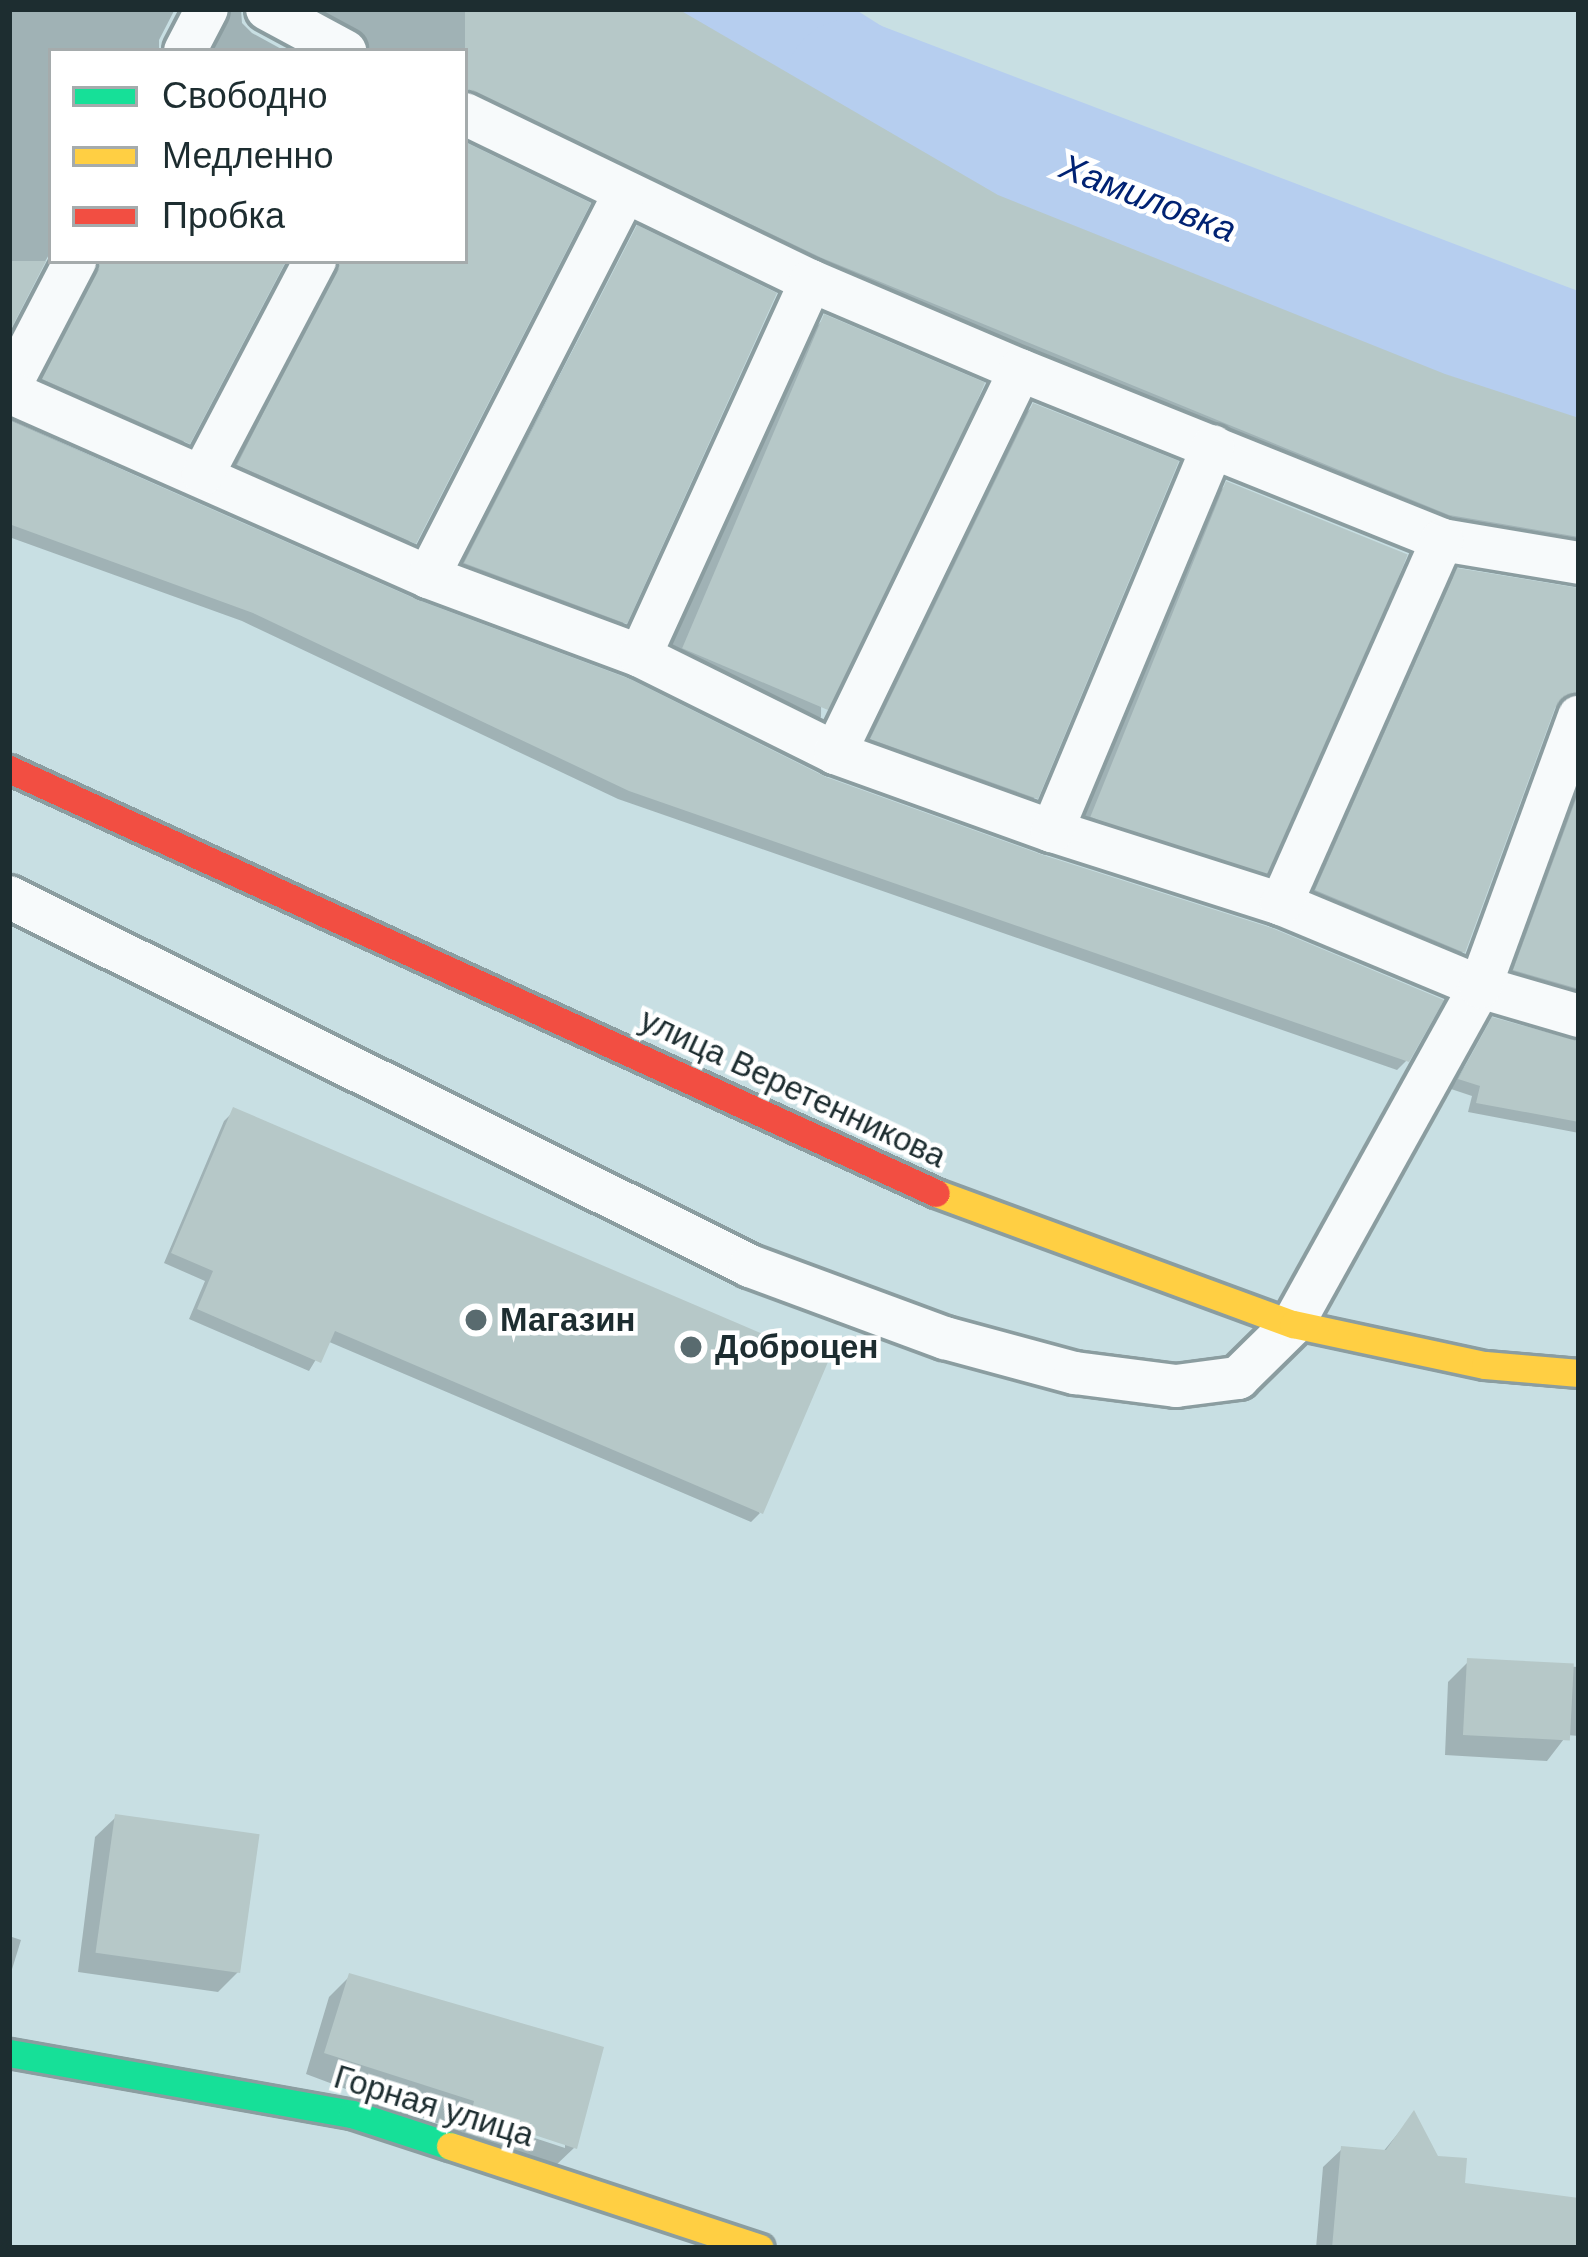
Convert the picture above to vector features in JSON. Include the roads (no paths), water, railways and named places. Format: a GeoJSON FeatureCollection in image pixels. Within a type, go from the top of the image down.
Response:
{"type":"FeatureCollection","features":[{"type":"Feature","properties":{"kind":"main road","name":"улица Веретенникова"},"geometry":{"type":"LineString","coordinates":[[9,770],[974,1210],[1293,1324],[1485,1365],[1579,1373]]}},
{"type":"Feature","properties":{"kind":"main road","name":"Горная улица"},"geometry":{"type":"LineString","coordinates":[[9,2053],[352,2114],[760,2248]]}},
{"type":"Feature","properties":{"kind":"lane"},"geometry":{"type":"LineString","coordinates":[[187,48],[207,9]]}},
{"type":"Feature","properties":{"kind":"lane"},"geometry":{"type":"LineString","coordinates":[[267,9],[339,48]]}},
{"type":"Feature","properties":{"kind":"lane"},"geometry":{"type":"LineString","coordinates":[[468,116],[811,281],[1442,540],[1579,563]]}},
{"type":"Feature","properties":{"kind":"lane"},"geometry":{"type":"LineString","coordinates":[[428,577],[624,194]]}},
{"type":"Feature","properties":{"kind":"lane"},"geometry":{"type":"LineString","coordinates":[[73,264],[9,390],[428,577],[640,656],[835,753],[1052,831],[1281,904],[1480,987],[1579,1016]]}},
{"type":"Feature","properties":{"kind":"lane"},"geometry":{"type":"LineString","coordinates":[[203,474],[313,264]]}},
{"type":"Feature","properties":{"kind":"lane"},"geometry":{"type":"LineString","coordinates":[[640,656],[811,281]]}},
{"type":"Feature","properties":{"kind":"lane"},"geometry":{"type":"LineString","coordinates":[[835,753],[1020,370]]}},
{"type":"Feature","properties":{"kind":"lane"},"geometry":{"type":"LineString","coordinates":[[1052,831],[1213,446]]}},
{"type":"Feature","properties":{"kind":"lane"},"geometry":{"type":"LineString","coordinates":[[1281,904],[1442,540]]}},
{"type":"Feature","properties":{"kind":"lane"},"geometry":{"type":"LineString","coordinates":[[9,898],[750,1266],[945,1338],[1075,1373],[1176,1386],[1238,1378],[1293,1324],[1480,987],[1579,717]]}},
{"type":"Feature","properties":{"kind":"waterway","name":"Хамиловка"},"geometry":{"type":"LineString","coordinates":[[731,9],[851,85],[1579,362]]}},
{"type":"Feature","properties":{"kind":"place","name":"Магазин"},"geometry":{"type":"Point","coordinates":[476,1320]}},
{"type":"Feature","properties":{"kind":"place","name":"Доброцен"},"geometry":{"type":"Point","coordinates":[691,1347]}}]}
